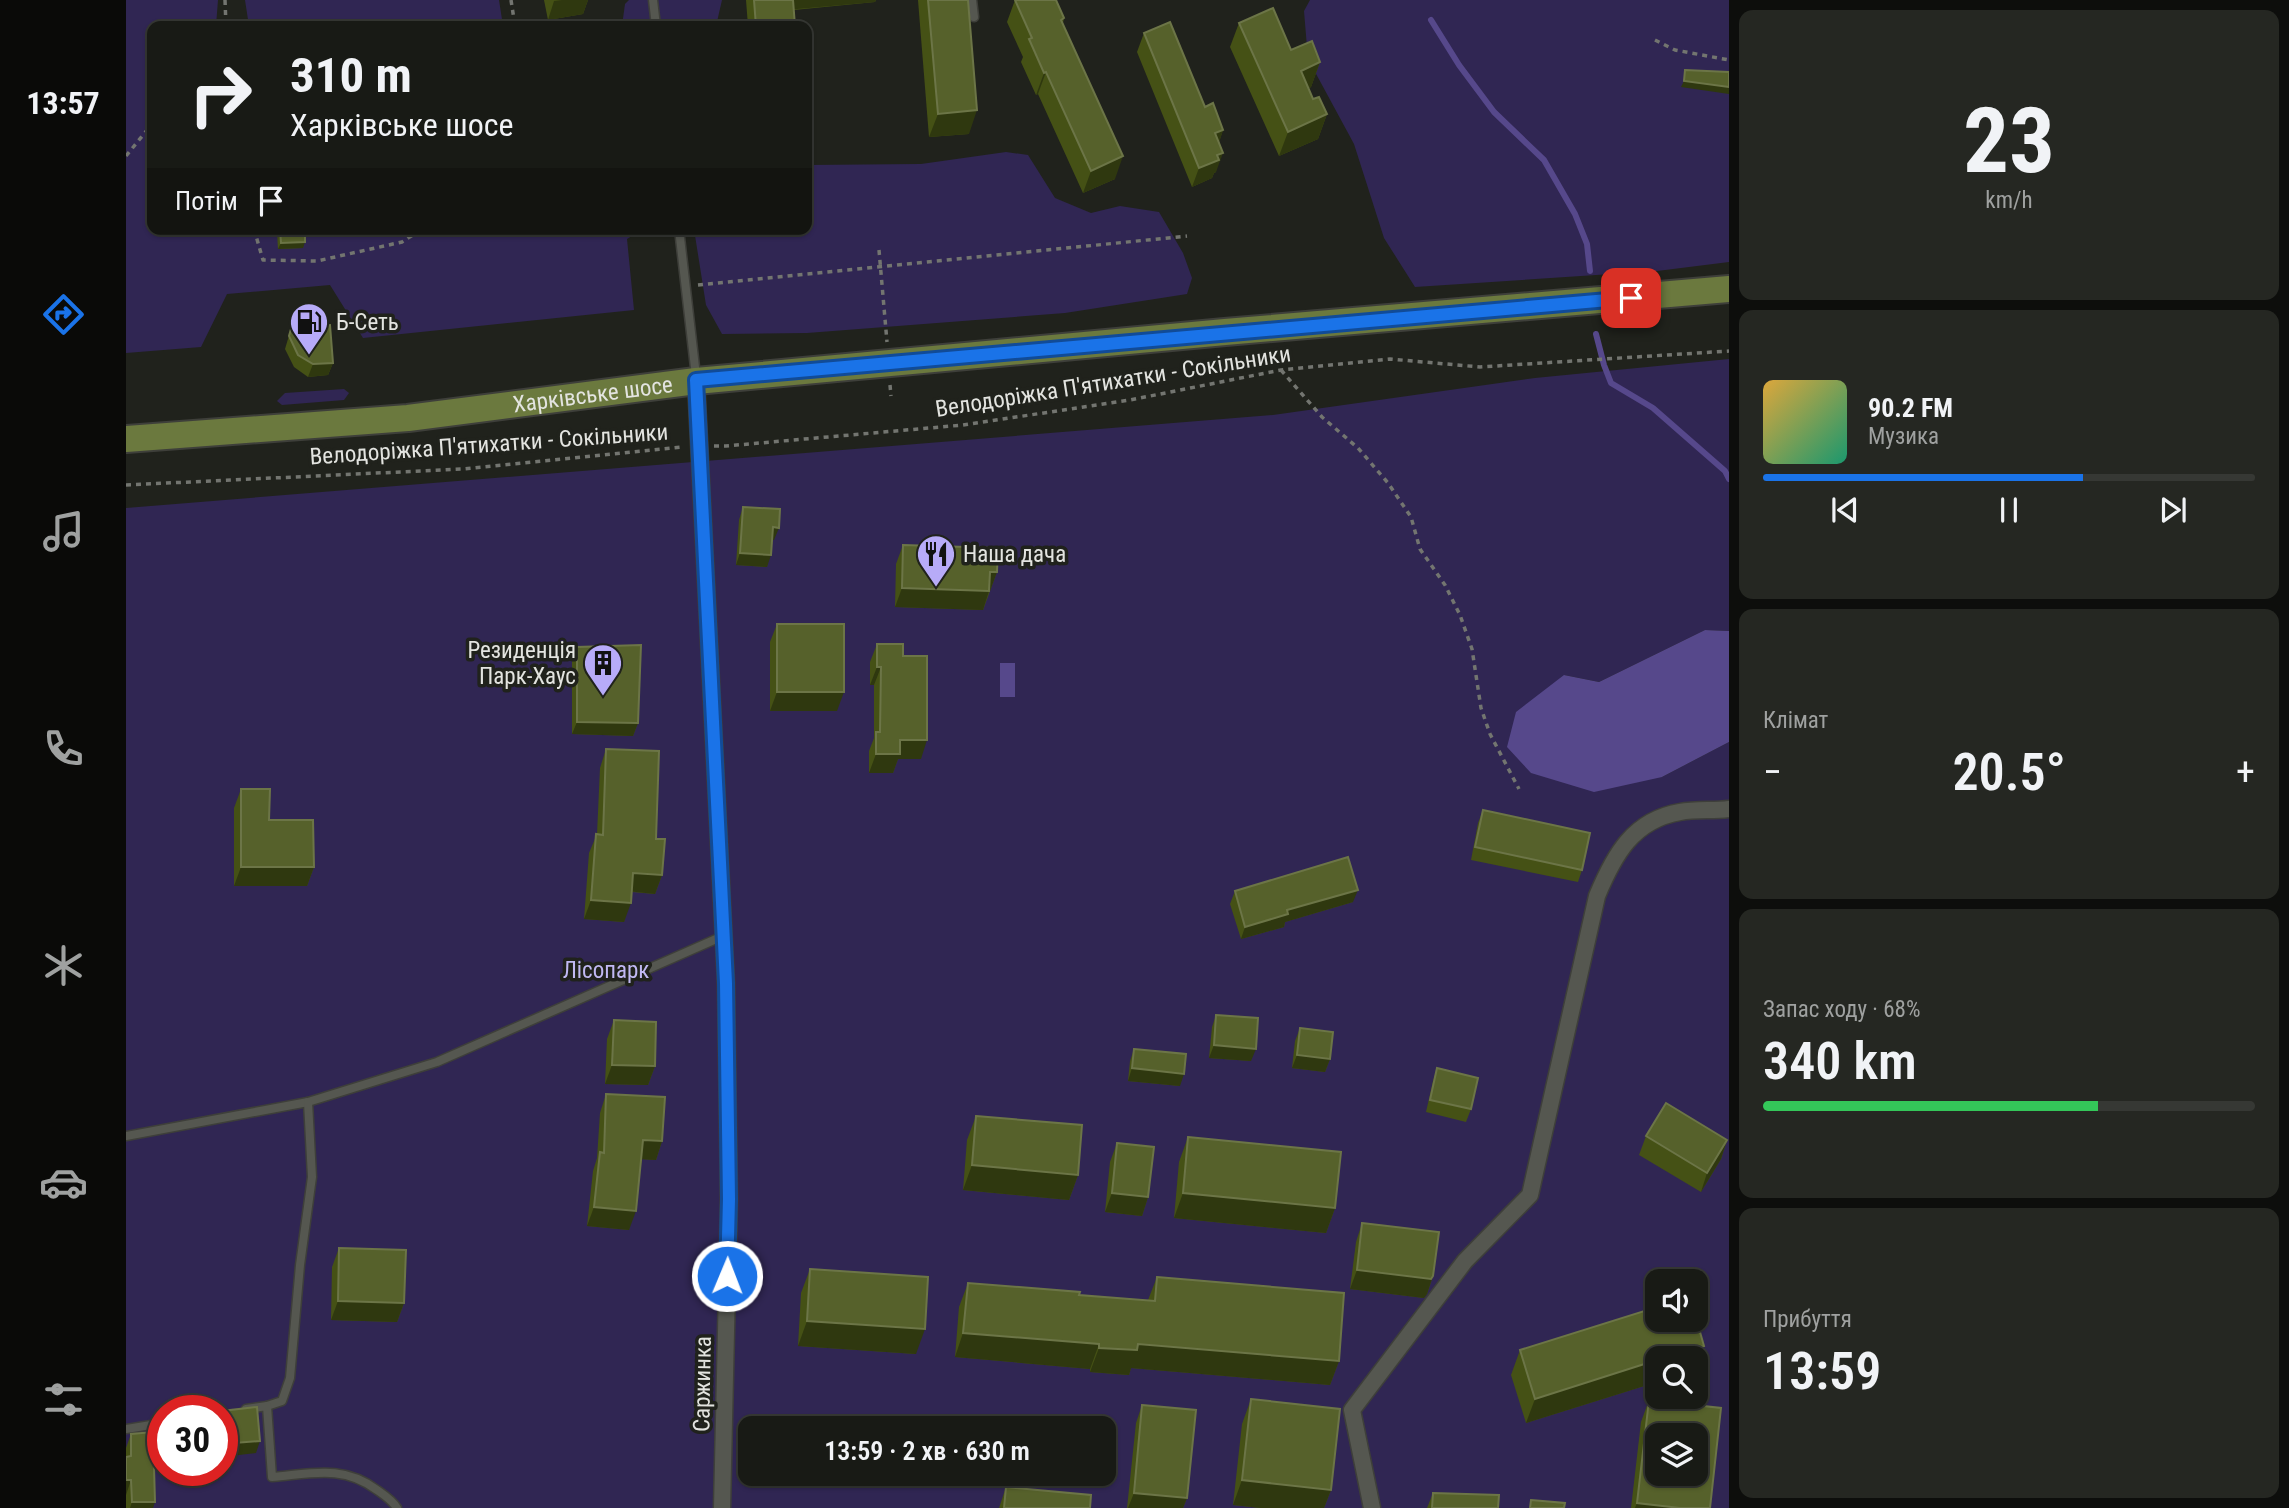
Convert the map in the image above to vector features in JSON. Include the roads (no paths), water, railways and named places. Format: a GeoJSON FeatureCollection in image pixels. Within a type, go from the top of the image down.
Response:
{"type":"FeatureCollection","features":[{"type":"Feature","properties":{"kind":"main road","name":"Харківське шосе"},"geometry":{"type":"LineString","coordinates":[[126,439],[408,418],[696,380],[1729,289]]}},
{"type":"Feature","properties":{"kind":"street","name":"Саржинка"},"geometry":{"type":"LineString","coordinates":[[696,380],[723,936],[729,1199],[722,1508]]}},
{"type":"Feature","properties":{"kind":"street"},"geometry":{"type":"LineString","coordinates":[[1372,1508],[1352,1410],[1465,1261],[1530,1195],[1597,896],[1608,871],[1622,847],[1639,828],[1657,818],[1682,811],[1729,809]]}},
{"type":"Feature","properties":{"kind":"lane"},"geometry":{"type":"LineString","coordinates":[[653,0],[655,21]]}},
{"type":"Feature","properties":{"kind":"lane"},"geometry":{"type":"LineString","coordinates":[[972,0],[974,17]]}},
{"type":"Feature","properties":{"kind":"lane"},"geometry":{"type":"LineString","coordinates":[[680,235],[696,380]]}},
{"type":"Feature","properties":{"kind":"lane"},"geometry":{"type":"LineString","coordinates":[[126,1136],[308,1102],[437,1062],[723,936]]}},
{"type":"Feature","properties":{"kind":"lane"},"geometry":{"type":"LineString","coordinates":[[238,1410],[282,1401],[290,1378],[300,1265],[312,1177],[308,1102]]}},
{"type":"Feature","properties":{"kind":"lane"},"geometry":{"type":"LineString","coordinates":[[267,1406],[272,1477],[335,1471],[364,1480],[397,1508]]}},
{"type":"Feature","properties":{"kind":"lane"},"geometry":{"type":"LineString","coordinates":[[126,1429],[147,1426]]}},
{"type":"Feature","properties":{"kind":"waterway"},"geometry":{"type":"LineString","coordinates":[[1431,20],[1459,65],[1494,112],[1544,160],[1575,214],[1587,244],[1590,271]]}},
{"type":"Feature","properties":{"kind":"waterway"},"geometry":{"type":"LineString","coordinates":[[1596,334],[1611,383],[1653,408],[1725,471],[1729,479]]}},
{"type":"Feature","properties":{"kind":"place","name":"Б-Сеть"},"geometry":{"type":"Point","coordinates":[309,356]}},
{"type":"Feature","properties":{"kind":"place","name":"Наша дача"},"geometry":{"type":"Point","coordinates":[936,588]}},
{"type":"Feature","properties":{"kind":"place","name":"Резиденція Парк-Хаус"},"geometry":{"type":"Point","coordinates":[603,697]}},
{"type":"Feature","properties":{"kind":"park label","name":"Лісопарк"},"geometry":{"type":"Point","coordinates":[606,970]}}]}
